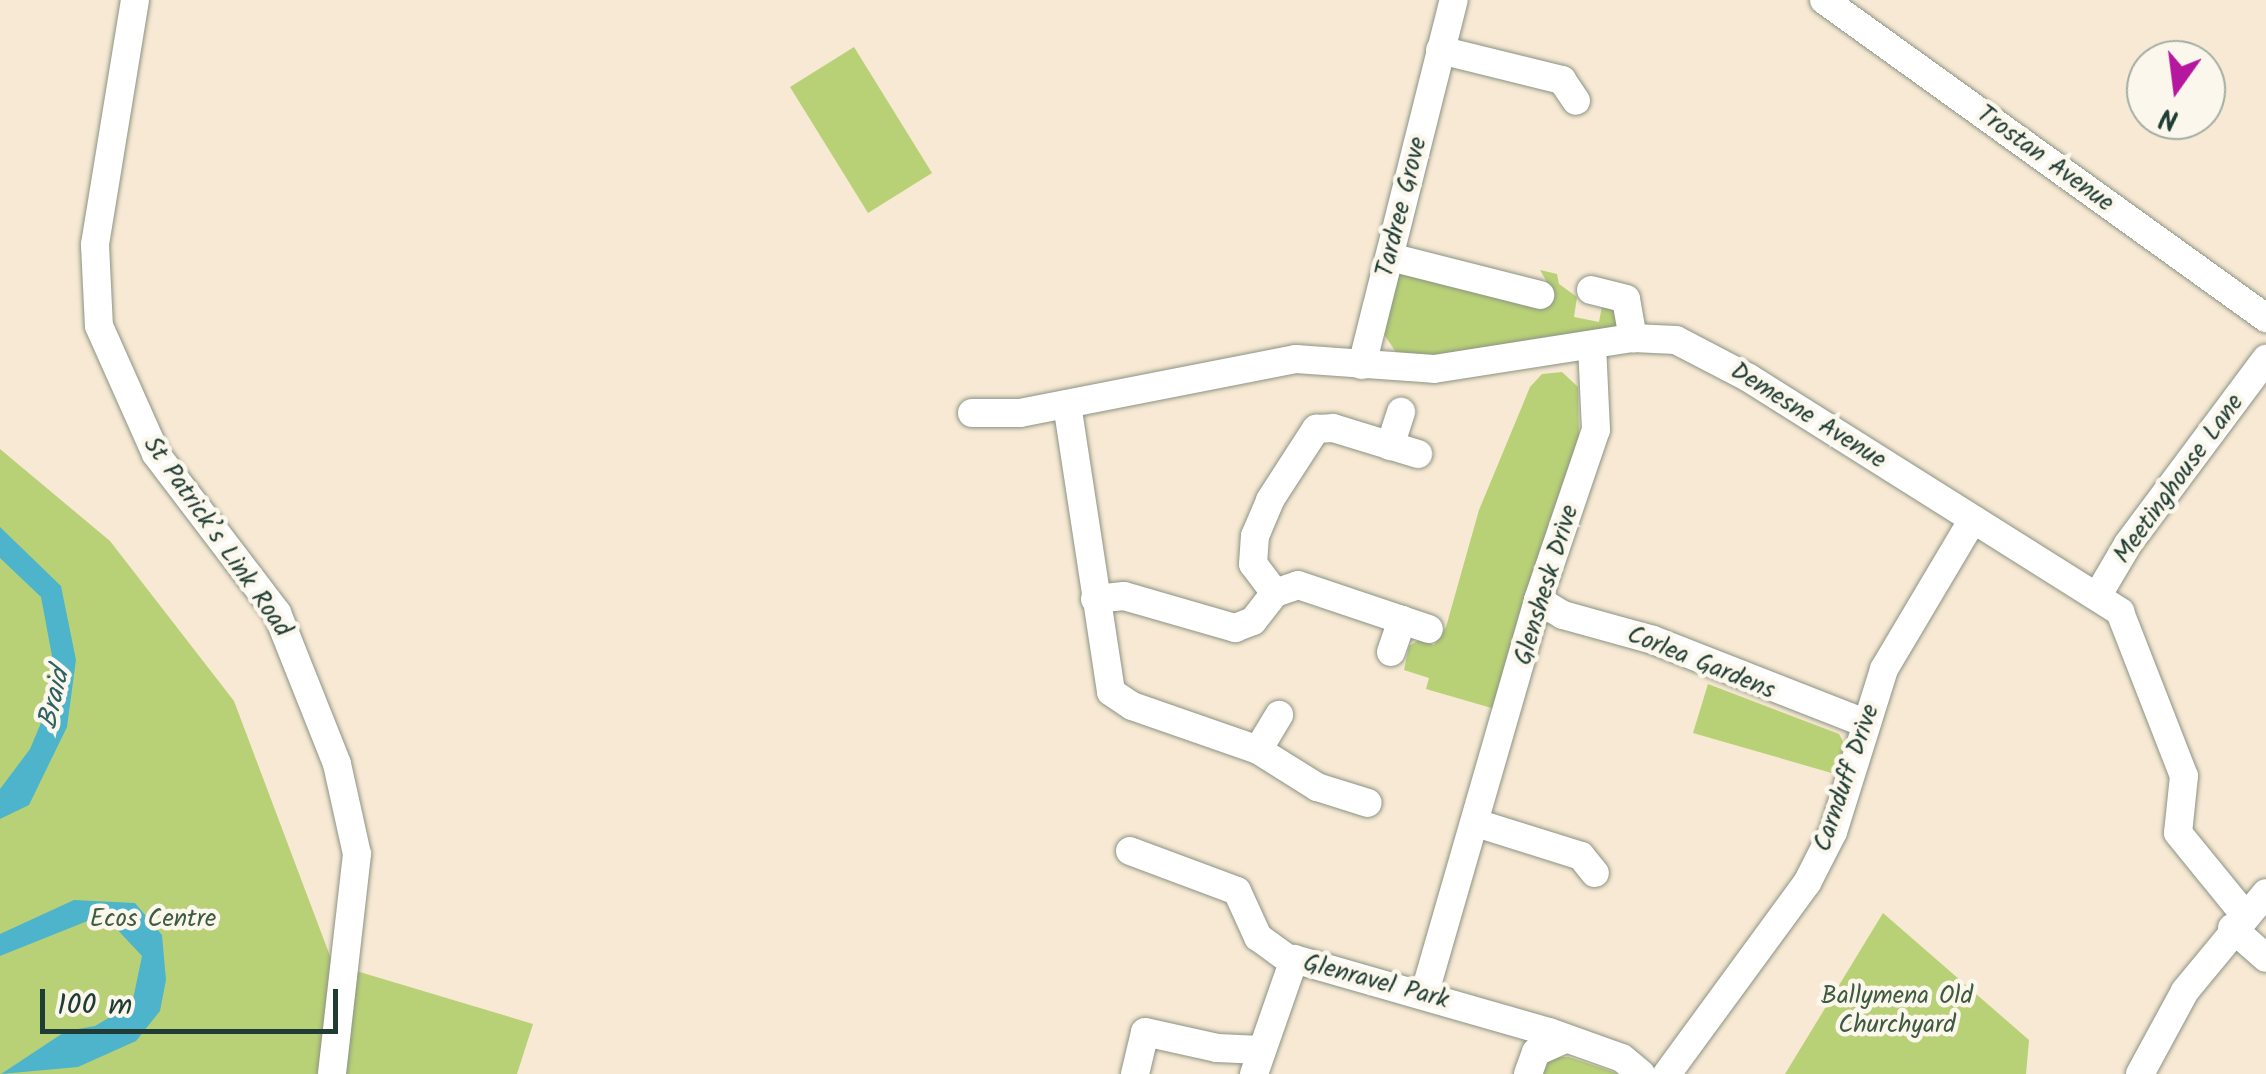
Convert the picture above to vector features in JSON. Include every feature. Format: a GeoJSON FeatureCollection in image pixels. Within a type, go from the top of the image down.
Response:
{"type":"FeatureCollection","features":[{"type":"Feature","properties":{"kind":"street","name":"St Patrick’s Link Road"},"geometry":{"type":"LineString","coordinates":[[135,0],[94,245],[99,326],[156,454],[277,613],[337,764],[357,854],[332,1074]]}},
{"type":"Feature","properties":{"kind":"street","name":"Tardree Grove"},"geometry":{"type":"LineString","coordinates":[[1362,365],[1454,0]]}},
{"type":"Feature","properties":{"kind":"street","name":"Trostan Avenue"},"geometry":{"type":"LineString","coordinates":[[1824,0],[2266,318]]}},
{"type":"Feature","properties":{"kind":"street"},"geometry":{"type":"LineString","coordinates":[[1440,50],[1562,80],[1576,100]]}},
{"type":"Feature","properties":{"kind":"street"},"geometry":{"type":"LineString","coordinates":[[1390,257],[1530,286]]}},
{"type":"Feature","properties":{"kind":"street"},"geometry":{"type":"LineString","coordinates":[[1592,290],[1626,298],[1634,338]]}},
{"type":"Feature","properties":{"kind":"street","name":"Demesne Avenue"},"geometry":{"type":"LineString","coordinates":[[972,413],[1020,414],[1296,359],[1434,368],[1634,338],[1667,338],[1709,355],[2098,595]]}},
{"type":"Feature","properties":{"kind":"street","name":"Glenshesk Drive"},"geometry":{"type":"LineString","coordinates":[[1424,992],[1538,600],[1596,430],[1592,346]]}},
{"type":"Feature","properties":{"kind":"street","name":"Meetinghouse Lane"},"geometry":{"type":"LineString","coordinates":[[2098,595],[2119,559],[2266,359]]}},
{"type":"Feature","properties":{"kind":"street"},"geometry":{"type":"LineString","coordinates":[[1067,404],[1106,678],[1117,698],[1258,750],[1317,787],[1368,803]]}},
{"type":"Feature","properties":{"kind":"street"},"geometry":{"type":"LineString","coordinates":[[1390,446],[1401,412]]}},
{"type":"Feature","properties":{"kind":"street"},"geometry":{"type":"LineString","coordinates":[[1274,593],[1253,564],[1256,536],[1309,436],[1333,428],[1418,454]]}},
{"type":"Feature","properties":{"kind":"street","name":"Carnduff Drive"},"geometry":{"type":"LineString","coordinates":[[1667,1074],[1807,883],[1834,832],[1884,668],[1973,520]]}},
{"type":"Feature","properties":{"kind":"street"},"geometry":{"type":"LineString","coordinates":[[2052,567],[2119,559]]}},
{"type":"Feature","properties":{"kind":"street"},"geometry":{"type":"LineString","coordinates":[[1095,599],[1124,596],[1235,628],[1253,621],[1274,593],[1298,585],[1429,629]]}},
{"type":"Feature","properties":{"kind":"street"},"geometry":{"type":"LineString","coordinates":[[2098,595],[2120,612],[2181,765],[2178,832],[2192,858],[2266,958]]}},
{"type":"Feature","properties":{"kind":"street","name":"Corlea Gardens"},"geometry":{"type":"LineString","coordinates":[[1538,600],[1563,614],[1653,640],[1866,723]]}},
{"type":"Feature","properties":{"kind":"street"},"geometry":{"type":"LineString","coordinates":[[1391,652],[1402,620]]}},
{"type":"Feature","properties":{"kind":"street"},"geometry":{"type":"LineString","coordinates":[[1258,750],[1279,715]]}},
{"type":"Feature","properties":{"kind":"street"},"geometry":{"type":"LineString","coordinates":[[1476,823],[1581,856],[1595,873]]}},
{"type":"Feature","properties":{"kind":"street"},"geometry":{"type":"LineString","coordinates":[[1130,851],[1236,891],[1258,937],[1291,960]]}},
{"type":"Feature","properties":{"kind":"street"},"geometry":{"type":"LineString","coordinates":[[2140,1074],[2185,991],[2238,921],[2266,893]]}},
{"type":"Feature","properties":{"kind":"street","name":"Glenravel Park"},"geometry":{"type":"LineString","coordinates":[[1258,1062],[1291,960],[1313,960],[1518,1022],[1542,1056],[1622,1058],[1641,1074]]}},
{"type":"Feature","properties":{"kind":"street"},"geometry":{"type":"LineString","coordinates":[[1134,1074],[1144,1032],[1217,1048],[1258,1062]]}},
{"type":"Feature","properties":{"kind":"green space"},"geometry":{"type":"Polygon","coordinates":[[[854,47],[932,173],[868,213],[790,87],[854,47]]]}},
{"type":"Feature","properties":{"kind":"green space"},"geometry":{"type":"Polygon","coordinates":[[[1396,269],[1548,306],[1552,291],[1540,270],[1557,274],[1559,284],[1577,297],[1574,317],[1599,322],[1603,301],[1616,305],[1618,329],[1444,358],[1398,355],[1381,330],[1396,269]]]}},
{"type":"Feature","properties":{"kind":"green space"},"geometry":{"type":"Polygon","coordinates":[[[1562,372],[1578,387],[1579,437],[1495,709],[1426,689],[1429,678],[1404,670],[1409,646],[1419,640],[1434,645],[1446,627],[1479,510],[1530,387],[1542,374],[1562,372]]]}},
{"type":"Feature","properties":{"kind":"green space","name":"Ecos Centre"},"geometry":{"type":"Polygon","coordinates":[[[0,449],[110,541],[234,701],[333,964],[533,1024],[517,1074],[0,1074],[0,449]]]}},
{"type":"Feature","properties":{"kind":"green space"},"geometry":{"type":"Polygon","coordinates":[[[1708,684],[1839,734],[1845,745],[1835,774],[1693,733],[1708,684]]]}},
{"type":"Feature","properties":{"kind":"green space","name":"Ballymena Old Churchyard"},"geometry":{"type":"Polygon","coordinates":[[[1883,913],[2029,1040],[2026,1074],[1785,1074],[1883,913]]]}},
{"type":"Feature","properties":{"kind":"green space"},"geometry":{"type":"Polygon","coordinates":[[[1559,1057],[1619,1074],[1533,1074],[1540,1063],[1559,1057]]]}},
{"type":"Feature","properties":{"kind":"water","name":"Braid"},"geometry":{"type":"Polygon","coordinates":[[[0,527],[61,586],[76,660],[67,727],[29,805],[0,819],[0,789],[30,749],[51,699],[52,656],[41,597],[0,558],[0,527]]]}},
{"type":"Feature","properties":{"kind":"water"},"geometry":{"type":"Polygon","coordinates":[[[74,900],[135,903],[162,935],[166,980],[160,1011],[136,1041],[78,1067],[1,1074],[66,1031],[95,1026],[132,1004],[142,956],[113,925],[90,920],[0,956],[0,934],[74,900]]]}}]}
